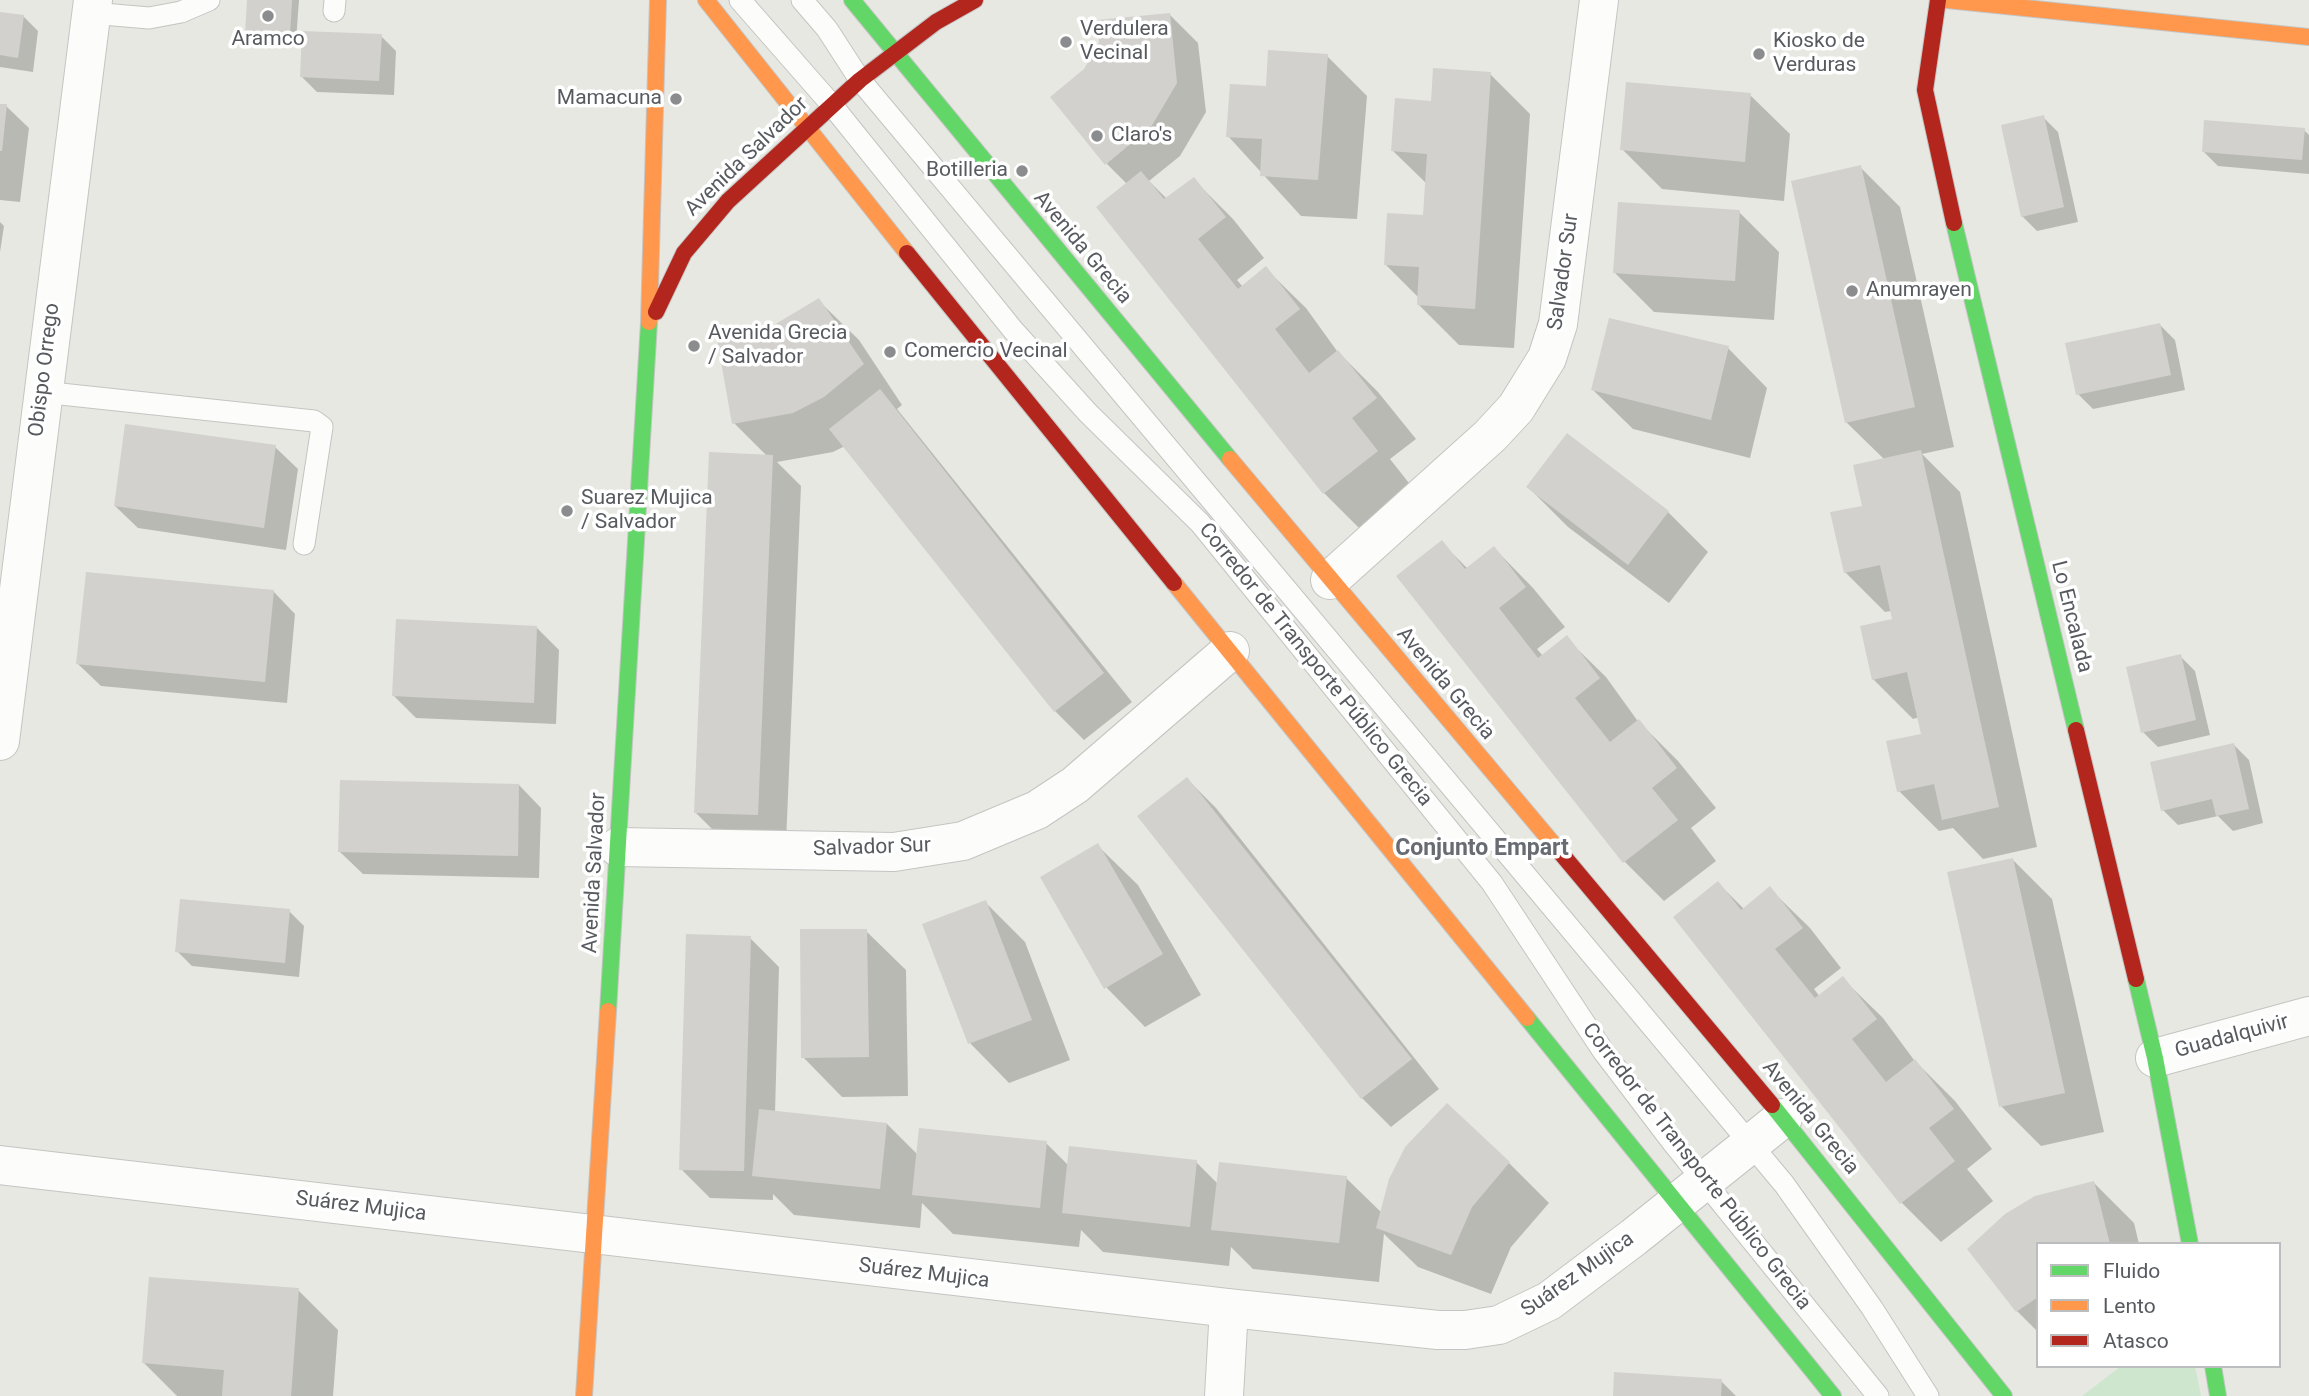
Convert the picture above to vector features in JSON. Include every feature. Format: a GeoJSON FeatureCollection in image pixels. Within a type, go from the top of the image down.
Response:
{"type":"FeatureCollection","features":[{"type":"Feature","properties":{"kind":"main road","name":"Avenida Salvador"},"geometry":{"type":"LineString","coordinates":[[584,1396],[648,352],[659,0]]}},
{"type":"Feature","properties":{"kind":"main road"},"geometry":{"type":"LineString","coordinates":[[706,0],[805,127],[1230,651],[1690,1192],[1833,1396]]}},
{"type":"Feature","properties":{"kind":"main road","name":"Avenida Grecia"},"geometry":{"type":"LineString","coordinates":[[852,0],[893,54],[1330,580],[1783,1118],[2004,1396]]}},
{"type":"Feature","properties":{"kind":"main road","name":"Avenida Salvador"},"geometry":{"type":"LineString","coordinates":[[648,352],[663,293],[684,253],[728,201],[805,127],[860,80],[949,14],[975,0]]}},
{"type":"Feature","properties":{"kind":"main road","name":"Lo Encalada"},"geometry":{"type":"LineString","coordinates":[[1938,0],[1925,90],[1932,131],[2155,1058],[2190,1242]]}},
{"type":"Feature","properties":{"kind":"main road"},"geometry":{"type":"LineString","coordinates":[[1947,0],[2309,37]]}},
{"type":"Feature","properties":{"kind":"main road"},"geometry":{"type":"LineString","coordinates":[[2213,1368],[2218,1396]]}},
{"type":"Feature","properties":{"kind":"street","name":"Salvador Sur"},"geometry":{"type":"LineString","coordinates":[[1330,580],[1490,436],[1517,408],[1547,358],[1558,324],[1599,0]]}},
{"type":"Feature","properties":{"kind":"street","name":"Obispo Orrego"},"geometry":{"type":"LineString","coordinates":[[0,741],[92,6]]}},
{"type":"Feature","properties":{"kind":"street","name":"Salvador Sur"},"geometry":{"type":"LineString","coordinates":[[618,847],[894,852],[963,841],[1037,810],[1075,785],[1230,651]]}},
{"type":"Feature","properties":{"kind":"street","name":"Guadalquivir"},"geometry":{"type":"LineString","coordinates":[[2155,1058],[2309,1016]]}},
{"type":"Feature","properties":{"kind":"street","name":"Suárez Mujica"},"geometry":{"type":"LineString","coordinates":[[0,1165],[594,1236],[1438,1330],[1499,1325],[1549,1301],[1783,1118]]}},
{"type":"Feature","properties":{"kind":"street"},"geometry":{"type":"LineString","coordinates":[[1224,1396],[1228,1308]]}},
{"type":"Feature","properties":{"kind":"lane"},"geometry":{"type":"LineString","coordinates":[[92,6],[149,18],[181,12],[209,0]]}},
{"type":"Feature","properties":{"kind":"lane","name":"Corredor de Transporte Público Grecia"},"geometry":{"type":"LineString","coordinates":[[740,0],[831,104],[1013,330],[1088,413],[1200,523],[1492,883],[1690,1192],[1878,1396]]}},
{"type":"Feature","properties":{"kind":"lane","name":"Corredor de Transporte Público Grecia"},"geometry":{"type":"LineString","coordinates":[[802,0],[827,29],[860,80],[1750,1144],[1808,1218],[1928,1396]]}},
{"type":"Feature","properties":{"kind":"lane"},"geometry":{"type":"LineString","coordinates":[[42,392],[314,421],[322,427],[304,544]]}},
{"type":"Feature","properties":{"kind":"green space"},"geometry":{"type":"Polygon","coordinates":[[[2118,1368],[2195,1368],[2201,1396],[2082,1396],[2118,1368]]]}},
{"type":"Feature","properties":{"kind":"building","name":"Aramco"},"geometry":{"type":"Polygon","coordinates":[[[247,0],[292,0],[290,35],[245,33],[247,0]]]}},
{"type":"Feature","properties":{"kind":"building"},"geometry":{"type":"Polygon","coordinates":[[[0,12],[24,15],[18,58],[0,55],[0,12]]]}},
{"type":"Feature","properties":{"kind":"building"},"geometry":{"type":"Polygon","coordinates":[[[1170,13],[1177,83],[1151,127],[1105,165],[1050,97],[1084,69],[1099,42],[1097,20],[1170,13]]]}},
{"type":"Feature","properties":{"kind":"building"},"geometry":{"type":"Polygon","coordinates":[[[302,31],[382,34],[379,81],[300,77],[302,31]]]}},
{"type":"Feature","properties":{"kind":"building"},"geometry":{"type":"Polygon","coordinates":[[[1268,50],[1328,54],[1318,180],[1260,176],[1262,139],[1226,137],[1230,84],[1266,86],[1268,50]]]}},
{"type":"Feature","properties":{"kind":"building"},"geometry":{"type":"Polygon","coordinates":[[[1433,68],[1491,72],[1475,309],[1417,305],[1419,267],[1384,265],[1387,213],[1423,215],[1427,154],[1391,151],[1395,98],[1431,101],[1433,68]]]}},
{"type":"Feature","properties":{"kind":"building"},"geometry":{"type":"Polygon","coordinates":[[[1626,82],[1751,93],[1745,162],[1620,150],[1626,82]]]}},
{"type":"Feature","properties":{"kind":"building"},"geometry":{"type":"Polygon","coordinates":[[[0,104],[7,104],[2,151],[0,151],[0,104]]]}},
{"type":"Feature","properties":{"kind":"building"},"geometry":{"type":"Polygon","coordinates":[[[2044,115],[2064,207],[2021,217],[2001,125],[2044,115]]]}},
{"type":"Feature","properties":{"kind":"building"},"geometry":{"type":"Polygon","coordinates":[[[2204,120],[2305,128],[2302,160],[2202,152],[2204,120]]]}},
{"type":"Feature","properties":{"kind":"building"},"geometry":{"type":"Polygon","coordinates":[[[1861,165],[1915,407],[1845,423],[1791,181],[1861,165]]]}},
{"type":"Feature","properties":{"kind":"building"},"geometry":{"type":"Polygon","coordinates":[[[1141,171],[1164,199],[1194,177],[1226,217],[1198,239],[1238,289],[1266,266],[1300,309],[1275,329],[1309,373],[1338,350],[1377,398],[1352,418],[1378,451],[1323,494],[1096,207],[1141,171]]]}},
{"type":"Feature","properties":{"kind":"building"},"geometry":{"type":"Polygon","coordinates":[[[1618,202],[1740,210],[1735,281],[1613,273],[1618,202]]]}},
{"type":"Feature","properties":{"kind":"building"},"geometry":{"type":"Polygon","coordinates":[[[819,298],[864,364],[824,397],[793,413],[732,424],[717,339],[774,325],[819,298]]]}},
{"type":"Feature","properties":{"kind":"building"},"geometry":{"type":"Polygon","coordinates":[[[1609,318],[1729,346],[1711,420],[1591,390],[1609,318]]]}},
{"type":"Feature","properties":{"kind":"building"},"geometry":{"type":"Polygon","coordinates":[[[2160,323],[2171,375],[2076,395],[2065,343],[2160,323]]]}},
{"type":"Feature","properties":{"kind":"building"},"geometry":{"type":"Polygon","coordinates":[[[880,389],[1104,673],[1054,712],[829,429],[880,389]]]}},
{"type":"Feature","properties":{"kind":"building"},"geometry":{"type":"Polygon","coordinates":[[[125,424],[276,445],[264,528],[114,506],[125,424]]]}},
{"type":"Feature","properties":{"kind":"building"},"geometry":{"type":"Polygon","coordinates":[[[1567,433],[1669,511],[1628,565],[1526,487],[1567,433]]]}},
{"type":"Feature","properties":{"kind":"building"},"geometry":{"type":"Polygon","coordinates":[[[1921,450],[1999,807],[1942,820],[1934,784],[1897,792],[1886,741],[1921,734],[1907,672],[1872,680],[1860,626],[1892,619],[1880,565],[1844,573],[1830,512],[1862,506],[1853,465],[1921,450]]]}},
{"type":"Feature","properties":{"kind":"building"},"geometry":{"type":"Polygon","coordinates":[[[709,452],[773,455],[758,815],[694,813],[709,452]]]}},
{"type":"Feature","properties":{"kind":"building"},"geometry":{"type":"Polygon","coordinates":[[[1442,540],[1465,569],[1494,546],[1526,587],[1499,608],[1538,658],[1567,635],[1600,678],[1575,698],[1610,742],[1639,719],[1677,768],[1652,788],[1678,820],[1623,863],[1396,576],[1442,540]]]}},
{"type":"Feature","properties":{"kind":"building"},"geometry":{"type":"Polygon","coordinates":[[[86,572],[274,590],[265,682],[76,664],[86,572]]]}},
{"type":"Feature","properties":{"kind":"building"},"geometry":{"type":"Polygon","coordinates":[[[396,619],[537,626],[534,703],[392,696],[396,619]]]}},
{"type":"Feature","properties":{"kind":"building"},"geometry":{"type":"Polygon","coordinates":[[[2181,654],[2196,720],[2141,733],[2126,667],[2181,654]]]}},
{"type":"Feature","properties":{"kind":"building"},"geometry":{"type":"Polygon","coordinates":[[[2234,743],[2249,809],[2216,816],[2212,799],[2161,811],[2150,762],[2234,743]]]}},
{"type":"Feature","properties":{"kind":"building"},"geometry":{"type":"Polygon","coordinates":[[[1187,777],[1412,1059],[1361,1099],[1137,816],[1187,777]]]}},
{"type":"Feature","properties":{"kind":"building"},"geometry":{"type":"Polygon","coordinates":[[[340,780],[519,784],[518,856],[338,852],[340,780]]]}},
{"type":"Feature","properties":{"kind":"building"},"geometry":{"type":"Polygon","coordinates":[[[1098,843],[1163,954],[1104,989],[1040,877],[1098,843]]]}},
{"type":"Feature","properties":{"kind":"building"},"geometry":{"type":"Polygon","coordinates":[[[2013,858],[2065,1093],[1999,1107],[1947,872],[2013,858]]]}},
{"type":"Feature","properties":{"kind":"building"},"geometry":{"type":"Polygon","coordinates":[[[1718,881],[1741,910],[1770,886],[1803,928],[1775,949],[1815,998],[1843,976],[1877,1019],[1852,1039],[1886,1082],[1915,1059],[1954,1109],[1929,1128],[1955,1161],[1900,1204],[1673,917],[1718,881]]]}},
{"type":"Feature","properties":{"kind":"building"},"geometry":{"type":"Polygon","coordinates":[[[180,899],[290,909],[285,963],[175,952],[180,899]]]}},
{"type":"Feature","properties":{"kind":"building"},"geometry":{"type":"Polygon","coordinates":[[[986,900],[1032,1020],[968,1044],[922,924],[986,900]]]}},
{"type":"Feature","properties":{"kind":"building"},"geometry":{"type":"Polygon","coordinates":[[[800,929],[867,929],[869,1057],[801,1058],[800,929]]]}},
{"type":"Feature","properties":{"kind":"building"},"geometry":{"type":"Polygon","coordinates":[[[686,934],[751,936],[744,1171],[679,1170],[686,934]]]}},
{"type":"Feature","properties":{"kind":"building"},"geometry":{"type":"Polygon","coordinates":[[[1447,1103],[1510,1162],[1472,1207],[1451,1255],[1376,1228],[1389,1179],[1405,1147],[1447,1103]]]}},
{"type":"Feature","properties":{"kind":"building"},"geometry":{"type":"Polygon","coordinates":[[[759,1109],[887,1123],[880,1189],[752,1176],[759,1109]]]}},
{"type":"Feature","properties":{"kind":"building"},"geometry":{"type":"Polygon","coordinates":[[[919,1128],[1047,1141],[1040,1208],[912,1195],[919,1128]]]}},
{"type":"Feature","properties":{"kind":"building"},"geometry":{"type":"Polygon","coordinates":[[[1069,1146],[1197,1160],[1190,1227],[1062,1213],[1069,1146]]]}},
{"type":"Feature","properties":{"kind":"building"},"geometry":{"type":"Polygon","coordinates":[[[1219,1162],[1347,1176],[1339,1243],[1211,1230],[1219,1162]]]}},
{"type":"Feature","properties":{"kind":"building"},"geometry":{"type":"Polygon","coordinates":[[[2094,1181],[2109,1242],[2036,1242],[2036,1298],[2016,1312],[1967,1249],[2005,1214],[2035,1196],[2094,1181]]]}},
{"type":"Feature","properties":{"kind":"building"},"geometry":{"type":"Polygon","coordinates":[[[149,1277],[299,1288],[291,1396],[222,1396],[224,1370],[142,1363],[149,1277]]]}},
{"type":"Feature","properties":{"kind":"building"},"geometry":{"type":"Polygon","coordinates":[[[1614,1372],[1722,1379],[1721,1396],[1613,1396],[1614,1372]]]}},
{"type":"Feature","properties":{"kind":"traffic: fast"},"geometry":{"type":"LineString","coordinates":[[852,0],[1230,459]]}},
{"type":"Feature","properties":{"kind":"traffic: fast"},"geometry":{"type":"LineString","coordinates":[[1954,223],[2076,730]]}},
{"type":"Feature","properties":{"kind":"traffic: fast"},"geometry":{"type":"LineString","coordinates":[[608,1011],[649,322]]}},
{"type":"Feature","properties":{"kind":"traffic: fast"},"geometry":{"type":"LineString","coordinates":[[2136,979],[2155,1058],[2190,1242]]}},
{"type":"Feature","properties":{"kind":"traffic: fast"},"geometry":{"type":"LineString","coordinates":[[1527,1018],[1833,1396]]}},
{"type":"Feature","properties":{"kind":"traffic: fast"},"geometry":{"type":"LineString","coordinates":[[1772,1105],[2004,1396]]}},
{"type":"Feature","properties":{"kind":"traffic: fast"},"geometry":{"type":"LineString","coordinates":[[2213,1368],[2218,1396]]}},
{"type":"Feature","properties":{"kind":"traffic: slow"},"geometry":{"type":"LineString","coordinates":[[649,322],[658,0]]}},
{"type":"Feature","properties":{"kind":"traffic: slow"},"geometry":{"type":"LineString","coordinates":[[706,0],[907,253]]}},
{"type":"Feature","properties":{"kind":"traffic: slow"},"geometry":{"type":"LineString","coordinates":[[1947,0],[2309,37]]}},
{"type":"Feature","properties":{"kind":"traffic: slow"},"geometry":{"type":"LineString","coordinates":[[1230,459],[1560,852]]}},
{"type":"Feature","properties":{"kind":"traffic: slow"},"geometry":{"type":"LineString","coordinates":[[1174,583],[1527,1018]]}},
{"type":"Feature","properties":{"kind":"traffic: slow"},"geometry":{"type":"LineString","coordinates":[[584,1396],[608,1011]]}},
{"type":"Feature","properties":{"kind":"traffic: jam"},"geometry":{"type":"LineString","coordinates":[[656,312],[684,253],[728,201],[860,80],[936,22],[975,0]]}},
{"type":"Feature","properties":{"kind":"traffic: jam"},"geometry":{"type":"LineString","coordinates":[[1938,0],[1925,90],[1954,223]]}},
{"type":"Feature","properties":{"kind":"traffic: jam"},"geometry":{"type":"LineString","coordinates":[[907,253],[1174,583]]}},
{"type":"Feature","properties":{"kind":"traffic: jam"},"geometry":{"type":"LineString","coordinates":[[2076,730],[2136,979]]}},
{"type":"Feature","properties":{"kind":"traffic: jam"},"geometry":{"type":"LineString","coordinates":[[1560,852],[1772,1105]]}},
{"type":"Feature","properties":{"kind":"place","name":"Aramco"},"geometry":{"type":"Point","coordinates":[268,16]}},
{"type":"Feature","properties":{"kind":"place","name":"Verdulera Vecinal"},"geometry":{"type":"Point","coordinates":[1066,42]}},
{"type":"Feature","properties":{"kind":"place","name":"Kiosko de Verduras"},"geometry":{"type":"Point","coordinates":[1759,54]}},
{"type":"Feature","properties":{"kind":"place","name":"Mamacuna"},"geometry":{"type":"Point","coordinates":[676,99]}},
{"type":"Feature","properties":{"kind":"place","name":"Claro's"},"geometry":{"type":"Point","coordinates":[1097,136]}},
{"type":"Feature","properties":{"kind":"place","name":"Botilleria"},"geometry":{"type":"Point","coordinates":[1022,171]}},
{"type":"Feature","properties":{"kind":"place","name":"Anumrayen"},"geometry":{"type":"Point","coordinates":[1852,291]}},
{"type":"Feature","properties":{"kind":"place","name":"Avenida Grecia / Salvador"},"geometry":{"type":"Point","coordinates":[694,346]}},
{"type":"Feature","properties":{"kind":"place","name":"Comercio Vecinal"},"geometry":{"type":"Point","coordinates":[890,352]}},
{"type":"Feature","properties":{"kind":"place","name":"Suarez Mujica / Salvador"},"geometry":{"type":"Point","coordinates":[567,511]}},
{"type":"Feature","properties":{"kind":"district","name":"Conjunto Empart"},"geometry":{"type":"Point","coordinates":[1482,849]}}]}
